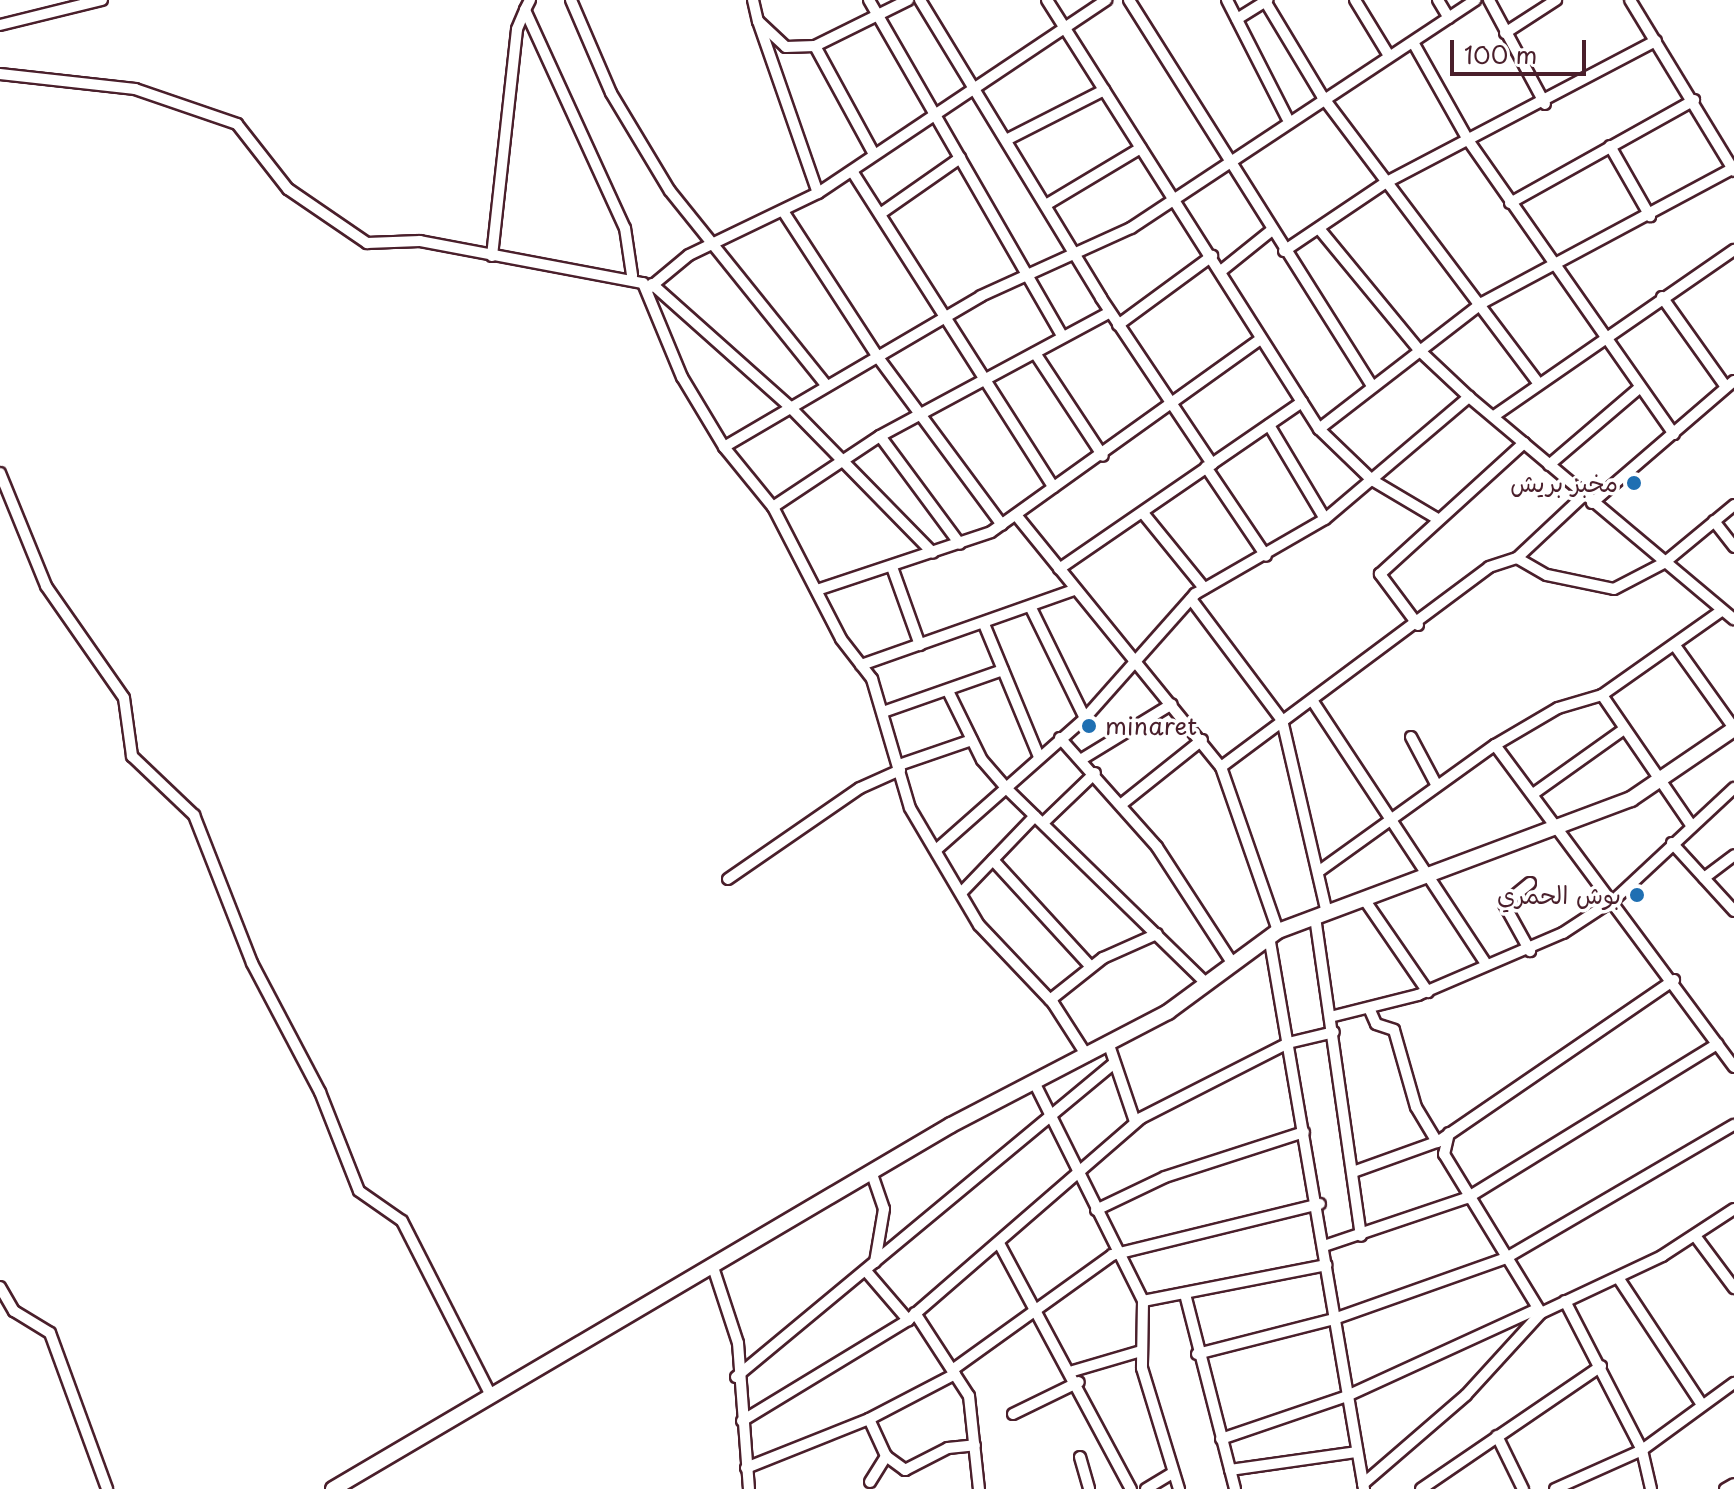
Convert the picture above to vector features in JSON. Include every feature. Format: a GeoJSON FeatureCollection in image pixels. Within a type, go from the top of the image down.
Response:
{"type":"FeatureCollection","features":[{"type":"Feature","properties":{"kind":"street"},"geometry":{"type":"LineString","coordinates":[[0,25],[102,0]]}},
{"type":"Feature","properties":{"kind":"street"},"geometry":{"type":"LineString","coordinates":[[571,0],[611,93],[670,191],[827,386]]}},
{"type":"Feature","properties":{"kind":"street"},"geometry":{"type":"LineString","coordinates":[[753,0],[818,193]]}},
{"type":"Feature","properties":{"kind":"street"},"geometry":{"type":"LineString","coordinates":[[869,0],[873,17],[960,158],[1062,336]]}},
{"type":"Feature","properties":{"kind":"street"},"geometry":{"type":"LineString","coordinates":[[758,21],[786,47],[815,46],[908,0]]}},
{"type":"Feature","properties":{"kind":"street"},"geometry":{"type":"LineString","coordinates":[[920,0],[1049,203],[1074,255],[1266,556]]}},
{"type":"Feature","properties":{"kind":"street"},"geometry":{"type":"LineString","coordinates":[[1047,0],[1141,148],[1171,203],[1212,256],[1319,429],[1372,480],[1436,518]]}},
{"type":"Feature","properties":{"kind":"street"},"geometry":{"type":"LineString","coordinates":[[650,287],[714,242],[818,193],[932,113],[1106,0]]}},
{"type":"Feature","properties":{"kind":"street"},"geometry":{"type":"LineString","coordinates":[[1129,0],[1229,166],[1372,386]]}},
{"type":"Feature","properties":{"kind":"street"},"geometry":{"type":"LineString","coordinates":[[1227,0],[1287,118]]}},
{"type":"Feature","properties":{"kind":"street"},"geometry":{"type":"LineString","coordinates":[[1355,0],[1388,54]]}},
{"type":"Feature","properties":{"kind":"street"},"geometry":{"type":"LineString","coordinates":[[1438,0],[1449,18]]}},
{"type":"Feature","properties":{"kind":"street"},"geometry":{"type":"LineString","coordinates":[[724,447],[946,317],[1025,275],[1074,255],[1171,203],[1229,166],[1287,118],[1388,54],[1414,44],[1475,0]]}},
{"type":"Feature","properties":{"kind":"street"},"geometry":{"type":"LineString","coordinates":[[1489,0],[1545,104]]}},
{"type":"Feature","properties":{"kind":"street"},"geometry":{"type":"LineString","coordinates":[[1505,33],[1556,0]]}},
{"type":"Feature","properties":{"kind":"street"},"geometry":{"type":"LineString","coordinates":[[1319,429],[1482,303],[1554,268],[1734,169],[1630,0]]}},
{"type":"Feature","properties":{"kind":"street"},"geometry":{"type":"LineString","coordinates":[[1237,19],[1266,1],[1322,96],[1385,183],[1482,303],[1538,383]]}},
{"type":"Feature","properties":{"kind":"street"},"geometry":{"type":"LineString","coordinates":[[492,256],[517,29],[528,5]]}},
{"type":"Feature","properties":{"kind":"street"},"geometry":{"type":"LineString","coordinates":[[528,5],[625,228],[632,275]]}},
{"type":"Feature","properties":{"kind":"street"},"geometry":{"type":"LineString","coordinates":[[1284,251],[1321,231],[1385,183],[1545,104],[1656,41]]}},
{"type":"Feature","properties":{"kind":"street"},"geometry":{"type":"LineString","coordinates":[[1414,44],[1468,140],[1554,268],[1674,434]]}},
{"type":"Feature","properties":{"kind":"street"},"geometry":{"type":"LineString","coordinates":[[815,46],[874,154]]}},
{"type":"Feature","properties":{"kind":"street"},"geometry":{"type":"LineString","coordinates":[[0,74],[135,89],[224,118],[252,134],[288,189],[367,243],[408,240],[492,256],[632,275],[790,407],[933,553]]}},
{"type":"Feature","properties":{"kind":"street"},"geometry":{"type":"LineString","coordinates":[[1008,139],[1104,90]]}},
{"type":"Feature","properties":{"kind":"street"},"geometry":{"type":"LineString","coordinates":[[1510,203],[1694,100]]}},
{"type":"Feature","properties":{"kind":"street"},"geometry":{"type":"LineString","coordinates":[[1610,146],[1650,216]]}},
{"type":"Feature","properties":{"kind":"street"},"geometry":{"type":"LineString","coordinates":[[1049,203],[1141,148]]}},
{"type":"Feature","properties":{"kind":"street"},"geometry":{"type":"LineString","coordinates":[[880,214],[960,158]]}},
{"type":"Feature","properties":{"kind":"street"},"geometry":{"type":"LineString","coordinates":[[852,171],[946,317],[982,382],[1053,487]]}},
{"type":"Feature","properties":{"kind":"street"},"geometry":{"type":"LineString","coordinates":[[783,211],[877,356],[926,414],[1002,525]]}},
{"type":"Feature","properties":{"kind":"street"},"geometry":{"type":"LineString","coordinates":[[1221,271],[1272,230]]}},
{"type":"Feature","properties":{"kind":"street"},"geometry":{"type":"LineString","coordinates":[[1321,231],[1420,351],[1588,499],[1734,619]]}},
{"type":"Feature","properties":{"kind":"street"},"geometry":{"type":"LineString","coordinates":[[1494,416],[1734,250]]}},
{"type":"Feature","properties":{"kind":"street"},"geometry":{"type":"LineString","coordinates":[[1118,325],[1212,256]]}},
{"type":"Feature","properties":{"kind":"street"},"geometry":{"type":"LineString","coordinates":[[650,287],[678,368],[724,447],[773,507],[861,665],[883,712],[910,808],[993,943],[1050,1000],[1087,1056]]}},
{"type":"Feature","properties":{"kind":"street"},"geometry":{"type":"LineString","coordinates":[[1221,767],[1282,720],[1418,625],[1489,567],[1517,558],[1674,434],[1730,384],[1662,297]]}},
{"type":"Feature","properties":{"kind":"street"},"geometry":{"type":"LineString","coordinates":[[773,507],[880,436],[926,414],[1110,312]]}},
{"type":"Feature","properties":{"kind":"street"},"geometry":{"type":"LineString","coordinates":[[817,590],[960,544],[1002,525],[1053,487],[1103,456],[1170,403],[1261,339]]}},
{"type":"Feature","properties":{"kind":"street"},"geometry":{"type":"LineString","coordinates":[[1035,353],[1103,456]]}},
{"type":"Feature","properties":{"kind":"street"},"geometry":{"type":"LineString","coordinates":[[1549,465],[1639,388]]}},
{"type":"Feature","properties":{"kind":"street"},"geometry":{"type":"LineString","coordinates":[[936,850],[1085,718],[1191,599],[1204,588],[1266,556],[1325,519],[1469,397]]}},
{"type":"Feature","properties":{"kind":"street"},"geometry":{"type":"LineString","coordinates":[[1059,569],[1302,402]]}},
{"type":"Feature","properties":{"kind":"street"},"geometry":{"type":"LineString","coordinates":[[1269,425],[1325,519]]}},
{"type":"Feature","properties":{"kind":"street"},"geometry":{"type":"LineString","coordinates":[[880,436],[960,544]]}},
{"type":"Feature","properties":{"kind":"street"},"geometry":{"type":"LineString","coordinates":[[1418,625],[1380,574],[1436,518],[1524,443]]}},
{"type":"Feature","properties":{"kind":"street"},"geometry":{"type":"LineString","coordinates":[[0,473],[46,586],[124,698],[132,756],[194,815],[252,963],[320,1092],[359,1191],[402,1221],[491,1396]]}},
{"type":"Feature","properties":{"kind":"street"},"geometry":{"type":"LineString","coordinates":[[1517,558],[1604,589],[1664,563],[1734,505]]}},
{"type":"Feature","properties":{"kind":"street"},"geometry":{"type":"LineString","coordinates":[[1143,513],[1204,588]]}},
{"type":"Feature","properties":{"kind":"street"},"geometry":{"type":"LineString","coordinates":[[1016,515],[1221,767],[1273,934],[1288,1043],[1320,1204],[1334,1319],[1363,1486],[1466,1395],[1539,1311]]}},
{"type":"Feature","properties":{"kind":"street"},"geometry":{"type":"LineString","coordinates":[[1714,521],[1734,547]]}},
{"type":"Feature","properties":{"kind":"street"},"geometry":{"type":"LineString","coordinates":[[892,567],[920,645]]}},
{"type":"Feature","properties":{"kind":"street"},"geometry":{"type":"LineString","coordinates":[[861,665],[1031,608],[1074,590]]}},
{"type":"Feature","properties":{"kind":"street"},"geometry":{"type":"LineString","coordinates":[[1191,599],[1282,720],[1318,872],[1334,1032],[1361,1236]]}},
{"type":"Feature","properties":{"kind":"street"},"geometry":{"type":"LineString","coordinates":[[1031,608],[1085,718]]}},
{"type":"Feature","properties":{"kind":"street"},"geometry":{"type":"LineString","coordinates":[[1318,872],[1390,815],[1495,745],[1558,708],[1602,695],[1676,647],[1721,611]]}},
{"type":"Feature","properties":{"kind":"street"},"geometry":{"type":"LineString","coordinates":[[984,624],[1039,757]]}},
{"type":"Feature","properties":{"kind":"street"},"geometry":{"type":"LineString","coordinates":[[333,1489],[871,1171],[1109,1045],[1207,984],[1273,934],[1559,827],[1662,782],[1734,728],[1676,647]]}},
{"type":"Feature","properties":{"kind":"street"},"geometry":{"type":"LineString","coordinates":[[883,712],[1003,670]]}},
{"type":"Feature","properties":{"kind":"street"},"geometry":{"type":"LineString","coordinates":[[948,691],[972,740],[1006,788],[1207,984]]}},
{"type":"Feature","properties":{"kind":"street"},"geometry":{"type":"LineString","coordinates":[[1602,695],[1691,825]]}},
{"type":"Feature","properties":{"kind":"street"},"geometry":{"type":"LineString","coordinates":[[1312,700],[1484,961]]}},
{"type":"Feature","properties":{"kind":"street"},"geometry":{"type":"LineString","coordinates":[[1082,759],[1172,704]]}},
{"type":"Feature","properties":{"kind":"street"},"geometry":{"type":"LineString","coordinates":[[1533,794],[1624,729]]}},
{"type":"Feature","properties":{"kind":"street"},"geometry":{"type":"LineString","coordinates":[[1411,737],[1436,784]]}},
{"type":"Feature","properties":{"kind":"street"},"geometry":{"type":"LineString","coordinates":[[1060,738],[1123,803],[1233,964]]}},
{"type":"Feature","properties":{"kind":"street"},"geometry":{"type":"LineString","coordinates":[[728,879],[860,788],[900,767],[972,740]]}},
{"type":"Feature","properties":{"kind":"street"},"geometry":{"type":"LineString","coordinates":[[1123,803],[1202,740]]}},
{"type":"Feature","properties":{"kind":"street"},"geometry":{"type":"LineString","coordinates":[[1495,745],[1615,899],[1734,1067]]}},
{"type":"Feature","properties":{"kind":"street"},"geometry":{"type":"LineString","coordinates":[[962,892],[993,860],[1095,773]]}},
{"type":"Feature","properties":{"kind":"street"},"geometry":{"type":"LineString","coordinates":[[1334,1016],[1428,992],[1484,961],[1530,951],[1615,899],[1734,788]]}},
{"type":"Feature","properties":{"kind":"street"},"geometry":{"type":"LineString","coordinates":[[1672,843],[1734,911]]}},
{"type":"Feature","properties":{"kind":"street"},"geometry":{"type":"LineString","coordinates":[[1704,878],[1734,855]]}},
{"type":"Feature","properties":{"kind":"street"},"geometry":{"type":"LineString","coordinates":[[993,860],[1090,966]]}},
{"type":"Feature","properties":{"kind":"street"},"geometry":{"type":"LineString","coordinates":[[1530,883],[1504,904],[1530,951]]}},
{"type":"Feature","properties":{"kind":"street"},"geometry":{"type":"LineString","coordinates":[[1364,899],[1428,992]]}},
{"type":"Feature","properties":{"kind":"street"},"geometry":{"type":"LineString","coordinates":[[1050,1000],[1090,966],[1157,934]]}},
{"type":"Feature","properties":{"kind":"street"},"geometry":{"type":"LineString","coordinates":[[1353,1172],[1437,1142],[1674,980]]}},
{"type":"Feature","properties":{"kind":"street"},"geometry":{"type":"LineString","coordinates":[[1369,1008],[1376,1024],[1394,1030],[1416,1107],[1437,1142]]}},
{"type":"Feature","properties":{"kind":"street"},"geometry":{"type":"LineString","coordinates":[[742,1421],[912,1317],[1079,1178],[1135,1122],[1288,1043],[1334,1032]]}},
{"type":"Feature","properties":{"kind":"street"},"geometry":{"type":"LineString","coordinates":[[1324,1246],[1467,1198],[1717,1044]]}},
{"type":"Feature","properties":{"kind":"street"},"geometry":{"type":"LineString","coordinates":[[1109,1045],[1135,1122]]}},
{"type":"Feature","properties":{"kind":"street"},"geometry":{"type":"LineString","coordinates":[[736,1377],[866,1271],[1047,1113],[1114,1063]]}},
{"type":"Feature","properties":{"kind":"street"},"geometry":{"type":"LineString","coordinates":[[1034,1082],[1079,1178],[1143,1301],[1141,1351],[1171,1474],[1179,1489]]}},
{"type":"Feature","properties":{"kind":"street"},"geometry":{"type":"LineString","coordinates":[[1197,1354],[1334,1319],[1506,1258],[1734,1125]]}},
{"type":"Feature","properties":{"kind":"street"},"geometry":{"type":"LineString","coordinates":[[1096,1210],[1165,1177],[1304,1132]]}},
{"type":"Feature","properties":{"kind":"street"},"geometry":{"type":"LineString","coordinates":[[1449,1133],[1444,1154],[1467,1198],[1539,1311]]}},
{"type":"Feature","properties":{"kind":"street"},"geometry":{"type":"LineString","coordinates":[[871,1171],[884,1209],[875,1262]]}},
{"type":"Feature","properties":{"kind":"street"},"geometry":{"type":"LineString","coordinates":[[746,1468],[869,1419],[955,1371],[1038,1306],[1119,1253],[1320,1204]]}},
{"type":"Feature","properties":{"kind":"street"},"geometry":{"type":"LineString","coordinates":[[1221,1439],[1347,1396],[1619,1279],[1696,1237],[1734,1209]]}},
{"type":"Feature","properties":{"kind":"street"},"geometry":{"type":"LineString","coordinates":[[1696,1237],[1732,1280]]}},
{"type":"Feature","properties":{"kind":"street"},"geometry":{"type":"LineString","coordinates":[[1000,1245],[1038,1306],[1079,1382],[1131,1489]]}},
{"type":"Feature","properties":{"kind":"street"},"geometry":{"type":"LineString","coordinates":[[712,1264],[736,1332],[736,1377],[749,1489]]}},
{"type":"Feature","properties":{"kind":"street"},"geometry":{"type":"LineString","coordinates":[[1143,1301],[1326,1265]]}},
{"type":"Feature","properties":{"kind":"street"},"geometry":{"type":"LineString","coordinates":[[866,1271],[912,1317],[955,1371],[969,1396],[979,1489]]}},
{"type":"Feature","properties":{"kind":"street"},"geometry":{"type":"LineString","coordinates":[[1619,1279],[1702,1405]]}},
{"type":"Feature","properties":{"kind":"street"},"geometry":{"type":"LineString","coordinates":[[0,1287],[14,1311],[50,1333],[107,1489]]}},
{"type":"Feature","properties":{"kind":"street"},"geometry":{"type":"LineString","coordinates":[[1185,1294],[1197,1354],[1235,1489]]}},
{"type":"Feature","properties":{"kind":"street"},"geometry":{"type":"LineString","coordinates":[[1565,1301],[1642,1450],[1651,1489]]}},
{"type":"Feature","properties":{"kind":"street"},"geometry":{"type":"LineString","coordinates":[[1073,1371],[1141,1351]]}},
{"type":"Feature","properties":{"kind":"street"},"geometry":{"type":"LineString","coordinates":[[1421,1489],[1601,1366]]}},
{"type":"Feature","properties":{"kind":"street"},"geometry":{"type":"LineString","coordinates":[[1013,1414],[1079,1382]]}},
{"type":"Feature","properties":{"kind":"street"},"geometry":{"type":"LineString","coordinates":[[1555,1489],[1642,1450],[1734,1383]]}},
{"type":"Feature","properties":{"kind":"street"},"geometry":{"type":"LineString","coordinates":[[869,1419],[886,1456],[905,1470],[940,1451],[975,1445]]}},
{"type":"Feature","properties":{"kind":"street"},"geometry":{"type":"LineString","coordinates":[[1497,1436],[1523,1489]]}},
{"type":"Feature","properties":{"kind":"street"},"geometry":{"type":"LineString","coordinates":[[1230,1470],[1356,1452]]}},
{"type":"Feature","properties":{"kind":"street"},"geometry":{"type":"LineString","coordinates":[[870,1482],[886,1456]]}},
{"type":"Feature","properties":{"kind":"street"},"geometry":{"type":"LineString","coordinates":[[1080,1457],[1089,1489]]}},
{"type":"Feature","properties":{"kind":"street"},"geometry":{"type":"LineString","coordinates":[[1146,1489],[1171,1474]]}},
{"type":"Feature","properties":{"kind":"street"},"geometry":{"type":"LineString","coordinates":[[1725,1489],[1734,1484]]}},
{"type":"Feature","properties":{"kind":"place","name":"مخبز بريش"},"geometry":{"type":"Point","coordinates":[1634,483]}},
{"type":"Feature","properties":{"kind":"place","name":"minaret"},"geometry":{"type":"Point","coordinates":[1089,726]}},
{"type":"Feature","properties":{"kind":"place","name":"بوش الحمري"},"geometry":{"type":"Point","coordinates":[1637,895]}}]}
